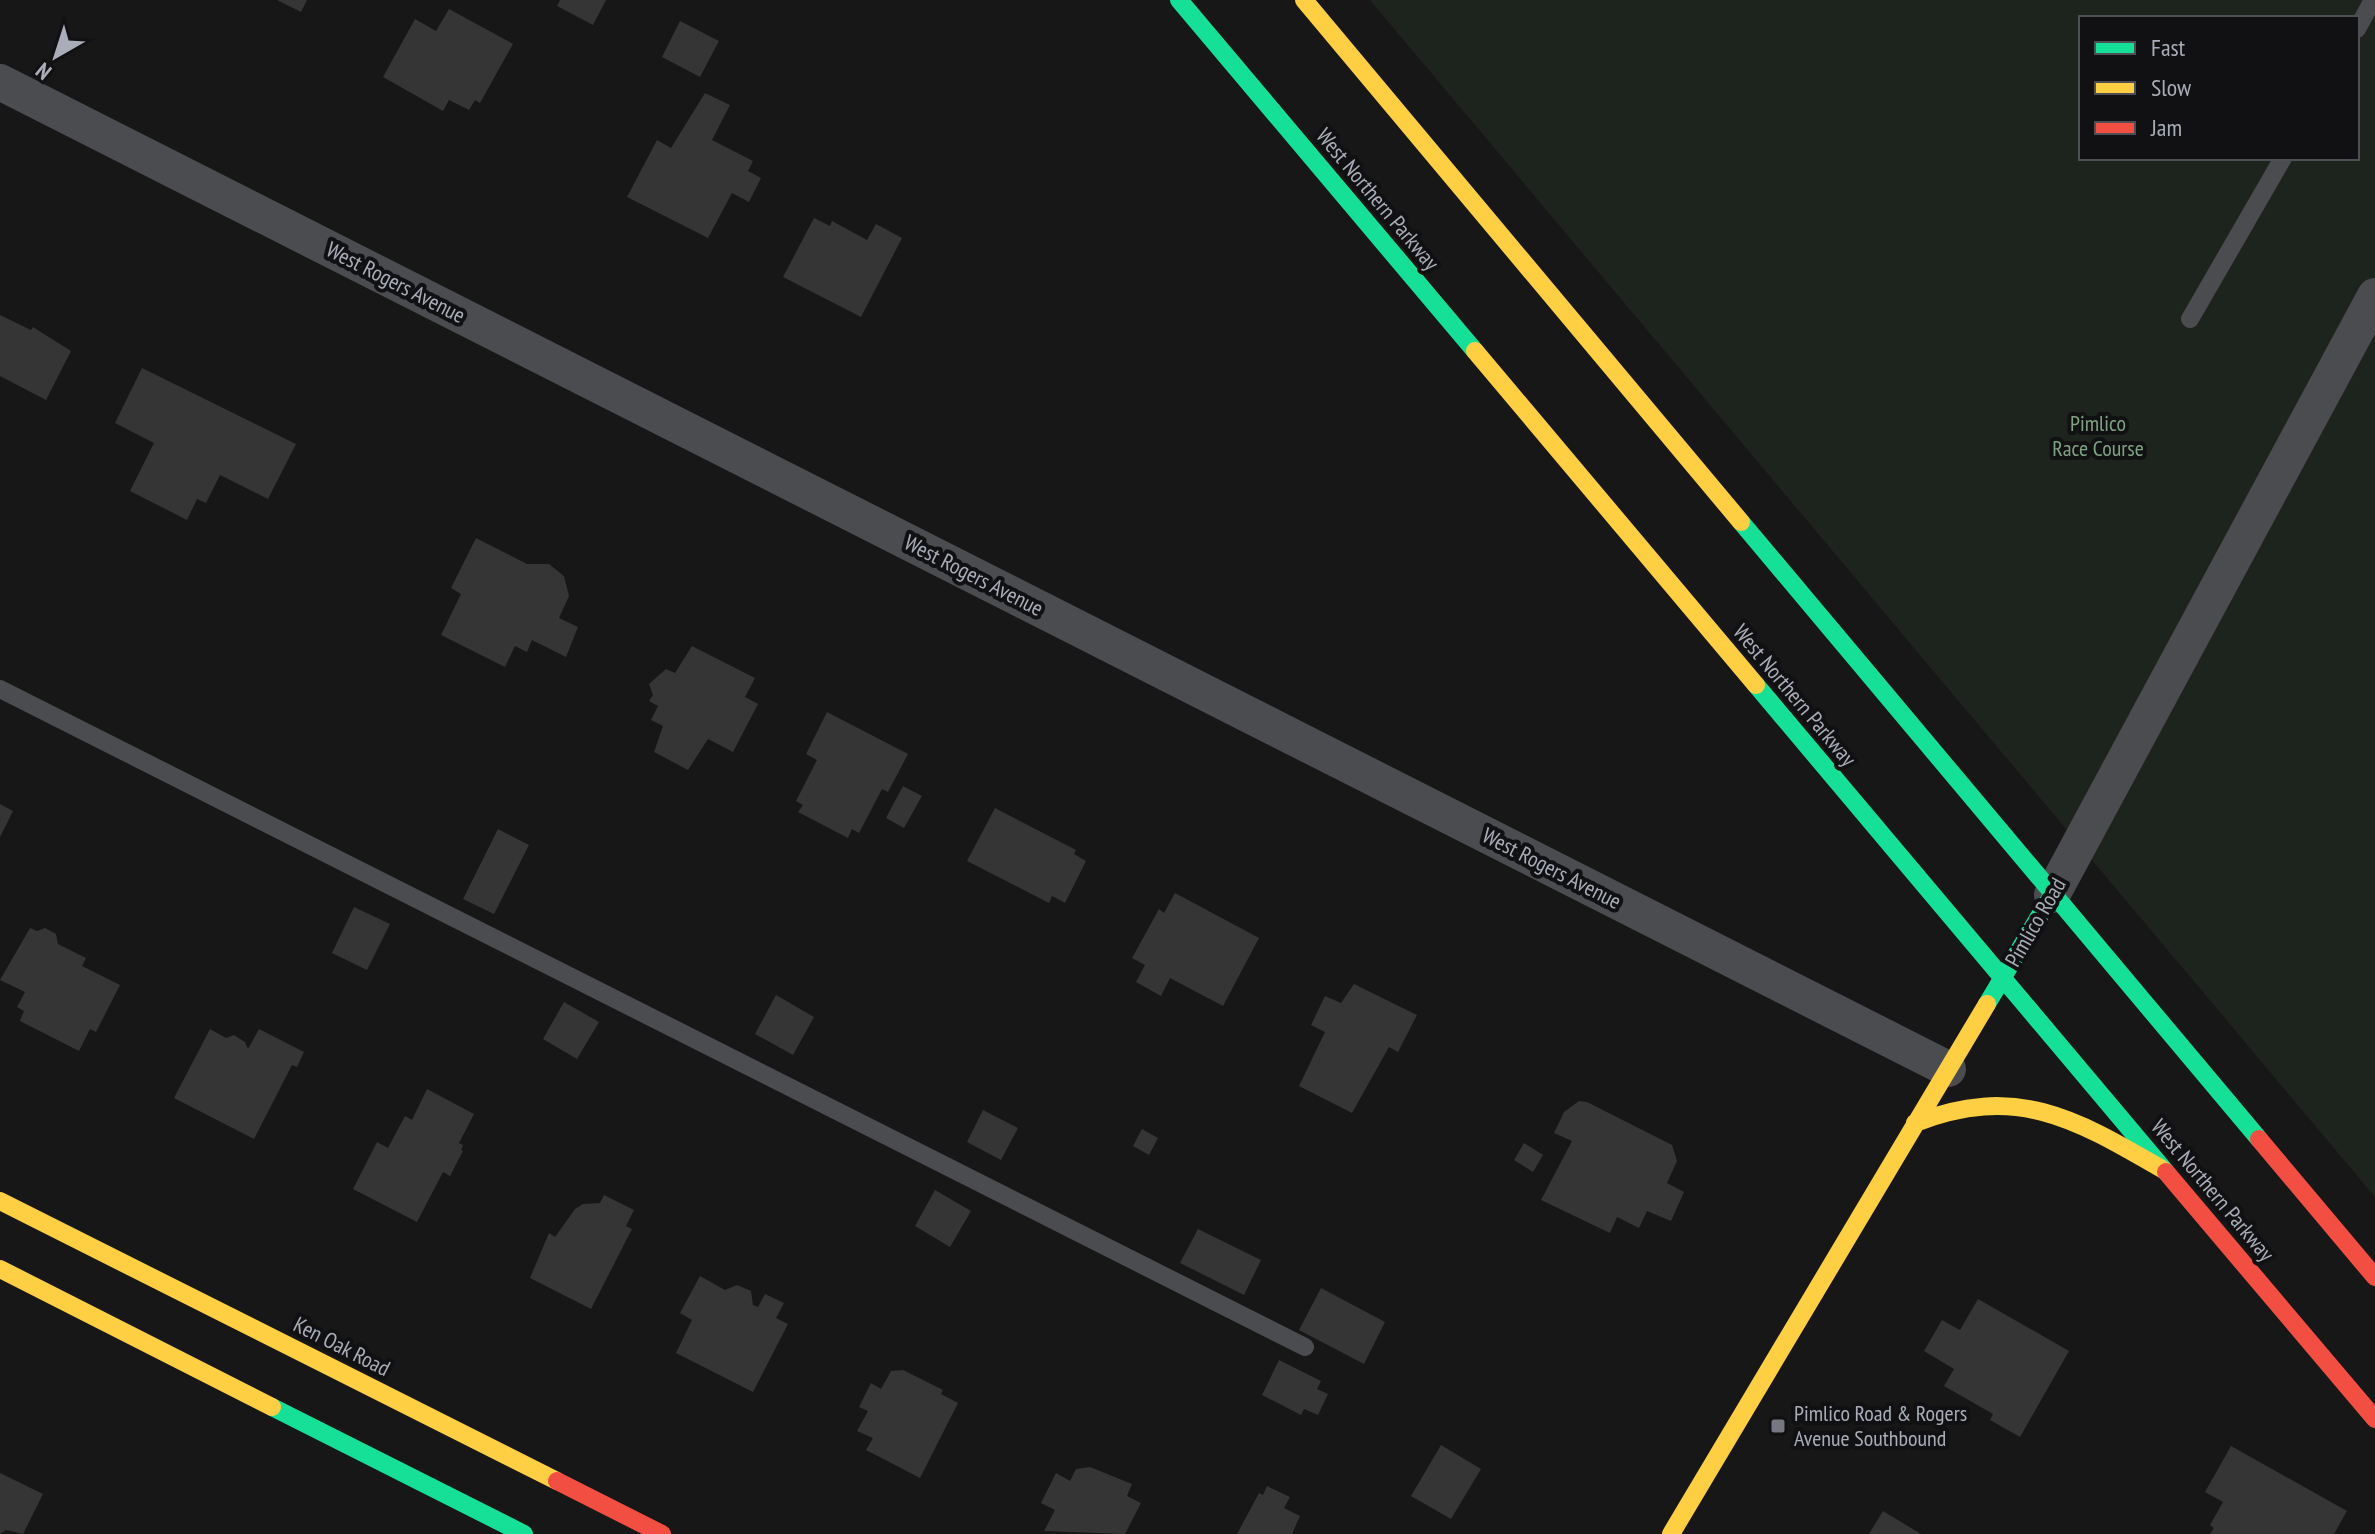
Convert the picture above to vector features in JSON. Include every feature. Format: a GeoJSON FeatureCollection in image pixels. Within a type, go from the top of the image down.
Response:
{"type":"FeatureCollection","features":[{"type":"Feature","properties":{"kind":"main road","name":"West Northern Parkway"},"geometry":{"type":"LineString","coordinates":[[1179,0],[2375,1419]]}},
{"type":"Feature","properties":{"kind":"main road"},"geometry":{"type":"LineString","coordinates":[[1304,0],[2375,1277]]}},
{"type":"Feature","properties":{"kind":"main road","name":"Pimlico Road"},"geometry":{"type":"LineString","coordinates":[[1671,1534],[2052,895]]}},
{"type":"Feature","properties":{"kind":"main road"},"geometry":{"type":"LineString","coordinates":[[1915,1123],[1944,1110],[1975,1103],[2022,1104],[2101,1135],[2169,1173]]}},
{"type":"Feature","properties":{"kind":"main road","name":"Ken Oak Road"},"geometry":{"type":"LineString","coordinates":[[0,1201],[662,1534]]}},
{"type":"Feature","properties":{"kind":"main road"},"geometry":{"type":"LineString","coordinates":[[0,1269],[524,1534]]}},
{"type":"Feature","properties":{"kind":"street","name":"West Rogers Avenue"},"geometry":{"type":"LineString","coordinates":[[0,82],[1948,1069]]}},
{"type":"Feature","properties":{"kind":"street","name":"Pimlico Road"},"geometry":{"type":"LineString","coordinates":[[2052,895],[2375,296]]}},
{"type":"Feature","properties":{"kind":"lane"},"geometry":{"type":"LineString","coordinates":[[2359,25],[2373,0]]}},
{"type":"Feature","properties":{"kind":"lane"},"geometry":{"type":"LineString","coordinates":[[2190,319],[2282,160]]}},
{"type":"Feature","properties":{"kind":"lane"},"geometry":{"type":"LineString","coordinates":[[0,689],[1305,1347]]}},
{"type":"Feature","properties":{"kind":"green space","name":"Pimlico Race Course"},"geometry":{"type":"Polygon","coordinates":[[[1370,0],[2375,0],[2375,1197],[1370,0]]]}},
{"type":"Feature","properties":{"kind":"building"},"geometry":{"type":"Polygon","coordinates":[[[277,0],[307,0],[301,12],[277,0]]]}},
{"type":"Feature","properties":{"kind":"building"},"geometry":{"type":"Polygon","coordinates":[[[560,0],[606,0],[593,25],[557,6],[560,0]]]}},
{"type":"Feature","properties":{"kind":"building"},"geometry":{"type":"Polygon","coordinates":[[[449,9],[513,44],[480,103],[475,100],[469,110],[449,100],[443,111],[383,77],[415,19],[436,31],[449,9]]]}},
{"type":"Feature","properties":{"kind":"building"},"geometry":{"type":"Polygon","coordinates":[[[680,21],[719,41],[700,77],[662,57],[680,21]]]}},
{"type":"Feature","properties":{"kind":"building"},"geometry":{"type":"Polygon","coordinates":[[[705,93],[730,105],[712,140],[753,161],[748,171],[761,178],[749,202],[732,193],[708,238],[627,197],[657,140],[671,148],[705,93]]]}},
{"type":"Feature","properties":{"kind":"building"},"geometry":{"type":"Polygon","coordinates":[[[814,218],[830,226],[832,221],[867,240],[876,224],[902,238],[861,317],[783,277],[814,218]]]}},
{"type":"Feature","properties":{"kind":"building"},"geometry":{"type":"Polygon","coordinates":[[[0,315],[31,330],[33,327],[71,351],[46,400],[0,376],[0,315]]]}},
{"type":"Feature","properties":{"kind":"building"},"geometry":{"type":"Polygon","coordinates":[[[142,368],[296,444],[268,499],[220,475],[206,503],[197,499],[187,520],[130,491],[154,443],[115,423],[142,368]]]}},
{"type":"Feature","properties":{"kind":"building"},"geometry":{"type":"Polygon","coordinates":[[[476,538],[527,564],[549,564],[564,576],[569,596],[559,618],[578,627],[566,657],[532,640],[527,652],[515,646],[505,667],[441,635],[461,594],[451,588],[476,538]]]}},
{"type":"Feature","properties":{"kind":"building"},"geometry":{"type":"Polygon","coordinates":[[[692,646],[755,678],[745,697],[758,704],[733,752],[708,739],[688,770],[654,752],[663,726],[651,720],[658,706],[649,701],[653,695],[649,684],[666,669],[675,673],[692,646]]]}},
{"type":"Feature","properties":{"kind":"building"},"geometry":{"type":"Polygon","coordinates":[[[827,712],[908,754],[888,792],[882,789],[859,833],[852,829],[848,838],[798,812],[803,805],[796,801],[817,760],[806,754],[827,712]]]}},
{"type":"Feature","properties":{"kind":"building"},"geometry":{"type":"Polygon","coordinates":[[[903,786],[922,796],[904,828],[886,818],[903,786]]]}},
{"type":"Feature","properties":{"kind":"building"},"geometry":{"type":"Polygon","coordinates":[[[0,804],[13,811],[0,837],[0,804]]]}},
{"type":"Feature","properties":{"kind":"building"},"geometry":{"type":"Polygon","coordinates":[[[995,808],[1076,850],[1074,854],[1086,861],[1065,903],[1052,896],[1049,903],[967,861],[995,808]]]}},
{"type":"Feature","properties":{"kind":"building"},"geometry":{"type":"Polygon","coordinates":[[[498,829],[529,845],[494,914],[463,899],[498,829]]]}},
{"type":"Feature","properties":{"kind":"building"},"geometry":{"type":"Polygon","coordinates":[[[1175,893],[1259,938],[1223,1006],[1170,978],[1161,996],[1136,982],[1145,965],[1132,958],[1159,909],[1164,913],[1175,893]]]}},
{"type":"Feature","properties":{"kind":"building"},"geometry":{"type":"Polygon","coordinates":[[[354,907],[390,924],[367,970],[332,953],[354,907]]]}},
{"type":"Feature","properties":{"kind":"building"},"geometry":{"type":"Polygon","coordinates":[[[30,928],[37,931],[45,928],[56,934],[58,944],[86,958],[82,966],[120,985],[96,1032],[90,1029],[79,1051],[20,1021],[24,1011],[17,1007],[25,992],[0,980],[30,928]]]}},
{"type":"Feature","properties":{"kind":"building"},"geometry":{"type":"Polygon","coordinates":[[[1354,984],[1417,1015],[1398,1052],[1389,1047],[1352,1113],[1299,1086],[1325,1032],[1311,1025],[1325,996],[1341,1003],[1354,984]]]}},
{"type":"Feature","properties":{"kind":"building"},"geometry":{"type":"Polygon","coordinates":[[[776,995],[814,1017],[793,1055],[755,1034],[776,995]]]}},
{"type":"Feature","properties":{"kind":"building"},"geometry":{"type":"Polygon","coordinates":[[[564,1002],[599,1022],[577,1059],[543,1039],[564,1002]]]}},
{"type":"Feature","properties":{"kind":"building"},"geometry":{"type":"Polygon","coordinates":[[[210,1029],[226,1038],[234,1035],[245,1042],[248,1049],[259,1029],[304,1052],[297,1067],[292,1065],[254,1139],[174,1098],[210,1029]]]}},
{"type":"Feature","properties":{"kind":"building"},"geometry":{"type":"Polygon","coordinates":[[[427,1089],[474,1114],[459,1143],[463,1145],[463,1151],[450,1176],[443,1172],[417,1222],[353,1189],[377,1142],[388,1148],[405,1116],[412,1120],[427,1089]]]}},
{"type":"Feature","properties":{"kind":"building"},"geometry":{"type":"Polygon","coordinates":[[[1579,1101],[1587,1102],[1672,1145],[1677,1161],[1667,1183],[1684,1192],[1671,1221],[1647,1211],[1639,1228],[1617,1217],[1610,1233],[1541,1200],[1572,1141],[1554,1133],[1564,1112],[1579,1101]]]}},
{"type":"Feature","properties":{"kind":"building"},"geometry":{"type":"Polygon","coordinates":[[[983,1110],[1018,1128],[1001,1160],[967,1142],[983,1110]]]}},
{"type":"Feature","properties":{"kind":"building"},"geometry":{"type":"Polygon","coordinates":[[[1142,1129],[1158,1138],[1149,1155],[1133,1146],[1142,1129]]]}},
{"type":"Feature","properties":{"kind":"building"},"geometry":{"type":"Polygon","coordinates":[[[1524,1143],[1543,1155],[1533,1172],[1514,1160],[1524,1143]]]}},
{"type":"Feature","properties":{"kind":"building"},"geometry":{"type":"Polygon","coordinates":[[[935,1190],[971,1211],[950,1247],[915,1226],[935,1190]]]}},
{"type":"Feature","properties":{"kind":"building"},"geometry":{"type":"Polygon","coordinates":[[[604,1195],[634,1210],[626,1226],[632,1229],[591,1309],[530,1278],[549,1233],[555,1237],[575,1209],[583,1204],[600,1203],[604,1195]]]}},
{"type":"Feature","properties":{"kind":"building"},"geometry":{"type":"Polygon","coordinates":[[[1198,1229],[1261,1260],[1244,1295],[1180,1263],[1198,1229]]]}},
{"type":"Feature","properties":{"kind":"building"},"geometry":{"type":"Polygon","coordinates":[[[700,1276],[725,1290],[737,1285],[751,1291],[753,1305],[758,1307],[765,1294],[784,1303],[776,1318],[788,1324],[753,1392],[676,1353],[692,1320],[680,1313],[700,1276]]]}},
{"type":"Feature","properties":{"kind":"building"},"geometry":{"type":"Polygon","coordinates":[[[1321,1288],[1385,1322],[1364,1364],[1299,1330],[1321,1288]]]}},
{"type":"Feature","properties":{"kind":"building"},"geometry":{"type":"Polygon","coordinates":[[[1978,1299],[2069,1351],[2020,1437],[1990,1420],[1993,1414],[1944,1386],[1954,1369],[1924,1351],[1942,1320],[1960,1330],[1978,1299]]]}},
{"type":"Feature","properties":{"kind":"building"},"geometry":{"type":"Polygon","coordinates":[[[1279,1360],[1321,1381],[1317,1389],[1328,1394],[1318,1415],[1304,1409],[1301,1415],[1262,1395],[1279,1360]]]}},
{"type":"Feature","properties":{"kind":"building"},"geometry":{"type":"Polygon","coordinates":[[[903,1370],[943,1390],[941,1394],[958,1403],[920,1478],[866,1450],[873,1438],[857,1431],[868,1411],[859,1407],[871,1383],[881,1389],[891,1371],[903,1370]]]}},
{"type":"Feature","properties":{"kind":"building"},"geometry":{"type":"Polygon","coordinates":[[[1441,1445],[1481,1469],[1451,1519],[1411,1496],[1441,1445]]]}},
{"type":"Feature","properties":{"kind":"building"},"geometry":{"type":"Polygon","coordinates":[[[2231,1446],[2347,1511],[2334,1534],[2210,1534],[2214,1528],[2210,1525],[2223,1502],[2205,1492],[2231,1446]]]}},
{"type":"Feature","properties":{"kind":"building"},"geometry":{"type":"Polygon","coordinates":[[[1090,1467],[1132,1484],[1127,1496],[1141,1503],[1125,1534],[1044,1531],[1055,1510],[1041,1503],[1056,1473],[1070,1481],[1076,1469],[1090,1467]]]}},
{"type":"Feature","properties":{"kind":"building"},"geometry":{"type":"Polygon","coordinates":[[[0,1473],[43,1494],[23,1534],[6,1530],[0,1534],[0,1473]]]}},
{"type":"Feature","properties":{"kind":"building"},"geometry":{"type":"Polygon","coordinates":[[[1267,1486],[1290,1497],[1284,1508],[1300,1516],[1292,1534],[1237,1534],[1259,1493],[1263,1495],[1267,1486]]]}},
{"type":"Feature","properties":{"kind":"building"},"geometry":{"type":"Polygon","coordinates":[[[1883,1511],[1921,1534],[1869,1534],[1883,1511]]]}},
{"type":"Feature","properties":{"kind":"traffic: fast"},"geometry":{"type":"LineString","coordinates":[[1179,0],[1475,351]]}},
{"type":"Feature","properties":{"kind":"traffic: fast"},"geometry":{"type":"LineString","coordinates":[[1741,522],[2259,1139]]}},
{"type":"Feature","properties":{"kind":"traffic: fast"},"geometry":{"type":"LineString","coordinates":[[1756,685],[2166,1172]]}},
{"type":"Feature","properties":{"kind":"traffic: fast"},"geometry":{"type":"LineString","coordinates":[[1987,1004],[2052,895]]}},
{"type":"Feature","properties":{"kind":"traffic: fast"},"geometry":{"type":"LineString","coordinates":[[272,1407],[524,1534]]}},
{"type":"Feature","properties":{"kind":"traffic: slow"},"geometry":{"type":"LineString","coordinates":[[1304,0],[1741,522]]}},
{"type":"Feature","properties":{"kind":"traffic: slow"},"geometry":{"type":"LineString","coordinates":[[1475,351],[1756,685]]}},
{"type":"Feature","properties":{"kind":"traffic: slow"},"geometry":{"type":"LineString","coordinates":[[1671,1534],[1987,1004]]}},
{"type":"Feature","properties":{"kind":"traffic: slow"},"geometry":{"type":"LineString","coordinates":[[1915,1123],[1951,1112],[1984,1107],[2015,1107],[2044,1112],[2101,1135],[2162,1169]]}},
{"type":"Feature","properties":{"kind":"traffic: slow"},"geometry":{"type":"LineString","coordinates":[[0,1201],[557,1481]]}},
{"type":"Feature","properties":{"kind":"traffic: slow"},"geometry":{"type":"LineString","coordinates":[[0,1269],[272,1407]]}},
{"type":"Feature","properties":{"kind":"traffic: jam"},"geometry":{"type":"LineString","coordinates":[[2259,1139],[2375,1277]]}},
{"type":"Feature","properties":{"kind":"traffic: jam"},"geometry":{"type":"LineString","coordinates":[[2166,1172],[2375,1419]]}},
{"type":"Feature","properties":{"kind":"traffic: jam"},"geometry":{"type":"LineString","coordinates":[[557,1481],[662,1534]]}},
{"type":"Feature","properties":{"kind":"place","name":"Pimlico Road & Rogers Avenue Southbound"},"geometry":{"type":"Point","coordinates":[1778,1426]}}]}
